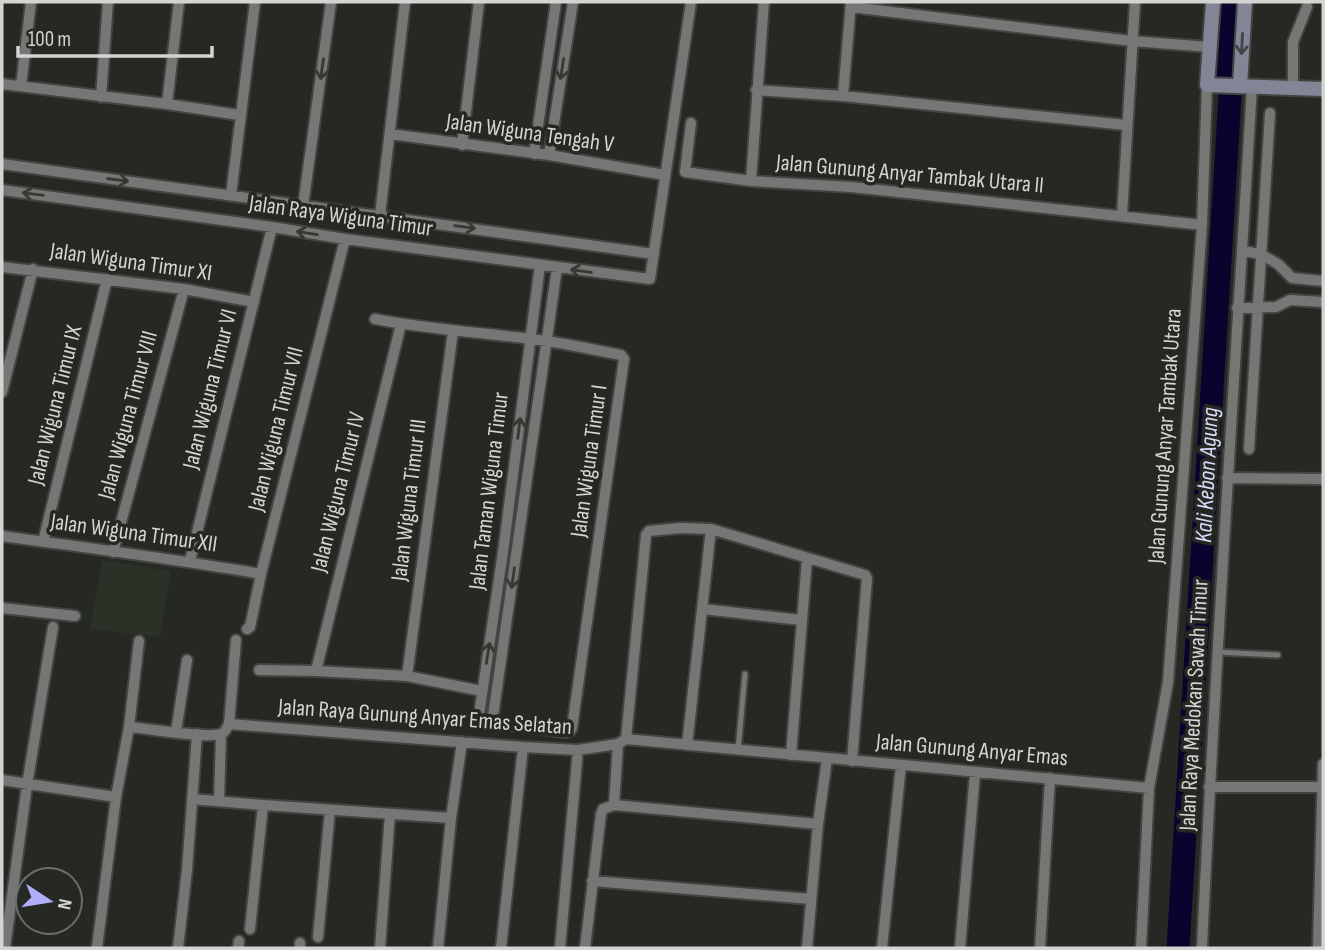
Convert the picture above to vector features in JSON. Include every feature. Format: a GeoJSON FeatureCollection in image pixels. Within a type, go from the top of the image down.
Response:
{"type":"FeatureCollection","features":[{"type":"Feature","properties":{"kind":"street"},"geometry":{"type":"LineString","coordinates":[[21,86],[31,2]]}},
{"type":"Feature","properties":{"kind":"street"},"geometry":{"type":"LineString","coordinates":[[101,97],[108,2]]}},
{"type":"Feature","properties":{"kind":"street"},"geometry":{"type":"LineString","coordinates":[[167,104],[179,2]]}},
{"type":"Feature","properties":{"kind":"street"},"geometry":{"type":"LineString","coordinates":[[231,195],[255,2]]}},
{"type":"Feature","properties":{"kind":"street"},"geometry":{"type":"LineString","coordinates":[[303,205],[331,2]]}},
{"type":"Feature","properties":{"kind":"street"},"geometry":{"type":"LineString","coordinates":[[380,215],[405,2]]}},
{"type":"Feature","properties":{"kind":"street"},"geometry":{"type":"LineString","coordinates":[[461,145],[480,2]]}},
{"type":"Feature","properties":{"kind":"street"},"geometry":{"type":"LineString","coordinates":[[534,154],[556,2]]}},
{"type":"Feature","properties":{"kind":"street"},"geometry":{"type":"LineString","coordinates":[[549,155],[573,2]]}},
{"type":"Feature","properties":{"kind":"street","name":"Jalan Raya Wiguna Timur"},"geometry":{"type":"LineString","coordinates":[[2,190],[650,279],[691,2]]}},
{"type":"Feature","properties":{"kind":"street","name":"Jalan Gunung Anyar Tambak Utara II"},"geometry":{"type":"LineString","coordinates":[[764,2],[751,181],[851,187],[1202,225]]}},
{"type":"Feature","properties":{"kind":"street"},"geometry":{"type":"LineString","coordinates":[[1122,216],[1135,2]]}},
{"type":"Feature","properties":{"kind":"street"},"geometry":{"type":"LineString","coordinates":[[1213,2],[1209,85],[1323,89]]}},
{"type":"Feature","properties":{"kind":"street"},"geometry":{"type":"LineString","coordinates":[[1243,86],[1245,2]]}},
{"type":"Feature","properties":{"kind":"street"},"geometry":{"type":"LineString","coordinates":[[843,96],[851,4],[1132,41],[1209,47]]}},
{"type":"Feature","properties":{"kind":"street"},"geometry":{"type":"LineString","coordinates":[[1293,88],[1293,42],[1307,7]]}},
{"type":"Feature","properties":{"kind":"street"},"geometry":{"type":"LineString","coordinates":[[2,84],[239,115]]}},
{"type":"Feature","properties":{"kind":"street","name":"Jalan Gunung Anyar Tambak Utara"},"geometry":{"type":"LineString","coordinates":[[1141,948],[1149,788],[1168,682],[1202,225],[1209,85]]}},
{"type":"Feature","properties":{"kind":"street","name":"Jalan Raya Medokan Sawah Timur"},"geometry":{"type":"LineString","coordinates":[[1202,948],[1216,652],[1242,250],[1243,86]]}},
{"type":"Feature","properties":{"kind":"street"},"geometry":{"type":"LineString","coordinates":[[756,90],[843,96],[1126,125]]}},
{"type":"Feature","properties":{"kind":"street"},"geometry":{"type":"LineString","coordinates":[[1249,449],[1270,113]]}},
{"type":"Feature","properties":{"kind":"street"},"geometry":{"type":"LineString","coordinates":[[691,123],[685,172],[751,181]]}},
{"type":"Feature","properties":{"kind":"street","name":"Jalan Wiguna Tengah V"},"geometry":{"type":"LineString","coordinates":[[390,134],[549,155],[665,175]]}},
{"type":"Feature","properties":{"kind":"street","name":"Jalan Raya Wiguna Timur"},"geometry":{"type":"LineString","coordinates":[[2,164],[654,254]]}},
{"type":"Feature","properties":{"kind":"street"},"geometry":{"type":"LineString","coordinates":[[77,199],[81,176]]}},
{"type":"Feature","properties":{"kind":"street","name":"Jalan Wiguna Timur VI"},"geometry":{"type":"LineString","coordinates":[[190,561],[272,227]]}},
{"type":"Feature","properties":{"kind":"street","name":"Jalan Wiguna Timur VII"},"geometry":{"type":"LineString","coordinates":[[247,629],[250,627],[345,239]]}},
{"type":"Feature","properties":{"kind":"street"},"geometry":{"type":"LineString","coordinates":[[1242,250],[1262,255],[1278,264],[1292,278],[1323,281]]}},
{"type":"Feature","properties":{"kind":"street","name":"Jalan Taman Wiguna Timur"},"geometry":{"type":"LineString","coordinates":[[487,722],[479,715],[540,265]]}},
{"type":"Feature","properties":{"kind":"street","name":"Jalan Wiguna Timur XI"},"geometry":{"type":"LineString","coordinates":[[2,267],[184,289],[254,302]]}},
{"type":"Feature","properties":{"kind":"street","name":"Jalan Taman Wiguna Timur"},"geometry":{"type":"LineString","coordinates":[[487,722],[517,547],[557,268]]}},
{"type":"Feature","properties":{"kind":"street"},"geometry":{"type":"LineString","coordinates":[[2,393],[33,269]]}},
{"type":"Feature","properties":{"kind":"street"},"geometry":{"type":"LineString","coordinates":[[1290,300],[1292,278]]}},
{"type":"Feature","properties":{"kind":"street","name":"Jalan Wiguna Timur IX"},"geometry":{"type":"LineString","coordinates":[[43,542],[107,279]]}},
{"type":"Feature","properties":{"kind":"street","name":"Jalan Wiguna Timur VIII"},"geometry":{"type":"LineString","coordinates":[[113,552],[184,289]]}},
{"type":"Feature","properties":{"kind":"street"},"geometry":{"type":"LineString","coordinates":[[1237,308],[1276,307],[1290,300],[1323,302]]}},
{"type":"Feature","properties":{"kind":"street","name":"Jalan Wiguna Timur I"},"geometry":{"type":"LineString","coordinates":[[375,319],[547,341],[621,355],[624,359],[572,728],[566,732],[487,722]]}},
{"type":"Feature","properties":{"kind":"street","name":"Jalan Wiguna Timur IV"},"geometry":{"type":"LineString","coordinates":[[316,671],[401,324]]}},
{"type":"Feature","properties":{"kind":"street","name":"Jalan Wiguna Timur III"},"geometry":{"type":"LineString","coordinates":[[407,676],[453,331]]}},
{"type":"Feature","properties":{"kind":"street"},"geometry":{"type":"LineString","coordinates":[[1229,478],[1323,479]]}},
{"type":"Feature","properties":{"kind":"street"},"geometry":{"type":"LineString","coordinates":[[687,745],[711,529]]}},
{"type":"Feature","properties":{"kind":"street"},"geometry":{"type":"LineString","coordinates":[[614,804],[645,542],[649,531],[711,529],[865,575],[868,583],[852,761]]}},
{"type":"Feature","properties":{"kind":"street","name":"Jalan Wiguna Timur XII"},"geometry":{"type":"LineString","coordinates":[[2,536],[190,561],[261,574]]}},
{"type":"Feature","properties":{"kind":"street"},"geometry":{"type":"LineString","coordinates":[[504,545],[517,547]]}},
{"type":"Feature","properties":{"kind":"street"},"geometry":{"type":"LineString","coordinates":[[791,755],[807,559]]}},
{"type":"Feature","properties":{"kind":"street"},"geometry":{"type":"LineString","coordinates":[[2,608],[75,616]]}},
{"type":"Feature","properties":{"kind":"street"},"geometry":{"type":"LineString","coordinates":[[703,609],[802,620]]}},
{"type":"Feature","properties":{"kind":"street"},"geometry":{"type":"LineString","coordinates":[[5,948],[52,627]]}},
{"type":"Feature","properties":{"kind":"street"},"geometry":{"type":"LineString","coordinates":[[219,801],[221,734],[229,724],[236,640]]}},
{"type":"Feature","properties":{"kind":"street"},"geometry":{"type":"LineString","coordinates":[[97,948],[116,797],[130,727],[139,641]]}},
{"type":"Feature","properties":{"kind":"street"},"geometry":{"type":"LineString","coordinates":[[176,732],[187,660]]}},
{"type":"Feature","properties":{"kind":"street"},"geometry":{"type":"LineString","coordinates":[[259,670],[407,676],[482,691]]}},
{"type":"Feature","properties":{"kind":"street","name":"Jalan Raya Gunung Anyar Emas Selatan"},"geometry":{"type":"LineString","coordinates":[[229,724],[578,750],[622,741],[687,745]]}},
{"type":"Feature","properties":{"kind":"street"},"geometry":{"type":"LineString","coordinates":[[130,727],[221,734]]}},
{"type":"Feature","properties":{"kind":"street"},"geometry":{"type":"LineString","coordinates":[[178,948],[197,734]]}},
{"type":"Feature","properties":{"kind":"street"},"geometry":{"type":"LineString","coordinates":[[438,948],[461,742]]}},
{"type":"Feature","properties":{"kind":"street","name":"Jalan Gunung Anyar Emas"},"geometry":{"type":"LineString","coordinates":[[687,745],[1149,788]]}},
{"type":"Feature","properties":{"kind":"street"},"geometry":{"type":"LineString","coordinates":[[501,948],[523,747]]}},
{"type":"Feature","properties":{"kind":"street"},"geometry":{"type":"LineString","coordinates":[[560,948],[578,750]]}},
{"type":"Feature","properties":{"kind":"street"},"geometry":{"type":"LineString","coordinates":[[807,948],[818,824],[827,759]]}},
{"type":"Feature","properties":{"kind":"street"},"geometry":{"type":"LineString","coordinates":[[1318,948],[1323,764]]}},
{"type":"Feature","properties":{"kind":"street"},"geometry":{"type":"LineString","coordinates":[[882,948],[901,765]]}},
{"type":"Feature","properties":{"kind":"street"},"geometry":{"type":"LineString","coordinates":[[960,948],[975,773]]}},
{"type":"Feature","properties":{"kind":"street"},"geometry":{"type":"LineString","coordinates":[[1040,948],[1050,778]]}},
{"type":"Feature","properties":{"kind":"street"},"geometry":{"type":"LineString","coordinates":[[2,780],[116,797]]}},
{"type":"Feature","properties":{"kind":"street"},"geometry":{"type":"LineString","coordinates":[[1209,787],[1322,787]]}},
{"type":"Feature","properties":{"kind":"street"},"geometry":{"type":"LineString","coordinates":[[192,799],[451,818]]}},
{"type":"Feature","properties":{"kind":"street"},"geometry":{"type":"LineString","coordinates":[[585,948],[603,809],[614,804],[818,824]]}},
{"type":"Feature","properties":{"kind":"street"},"geometry":{"type":"LineString","coordinates":[[250,929],[262,806]]}},
{"type":"Feature","properties":{"kind":"street"},"geometry":{"type":"LineString","coordinates":[[318,937],[330,810]]}},
{"type":"Feature","properties":{"kind":"street"},"geometry":{"type":"LineString","coordinates":[[380,948],[390,814]]}},
{"type":"Feature","properties":{"kind":"street"},"geometry":{"type":"LineString","coordinates":[[592,881],[811,899]]}},
{"type":"Feature","properties":{"kind":"lane"},"geometry":{"type":"LineString","coordinates":[[1216,652],[1279,655]]}},
{"type":"Feature","properties":{"kind":"lane"},"geometry":{"type":"LineString","coordinates":[[738,750],[745,674]]}},
{"type":"Feature","properties":{"kind":"shaded area"},"geometry":{"type":"Polygon","coordinates":[[[102,560],[171,571],[160,637],[90,629],[102,560]]]}},
{"type":"Feature","properties":{"kind":"waterway","name":"Kali Kebon Agung"},"geometry":{"type":"LineString","coordinates":[[1178,948],[1230,96],[1227,59],[1231,2]]}}]}
